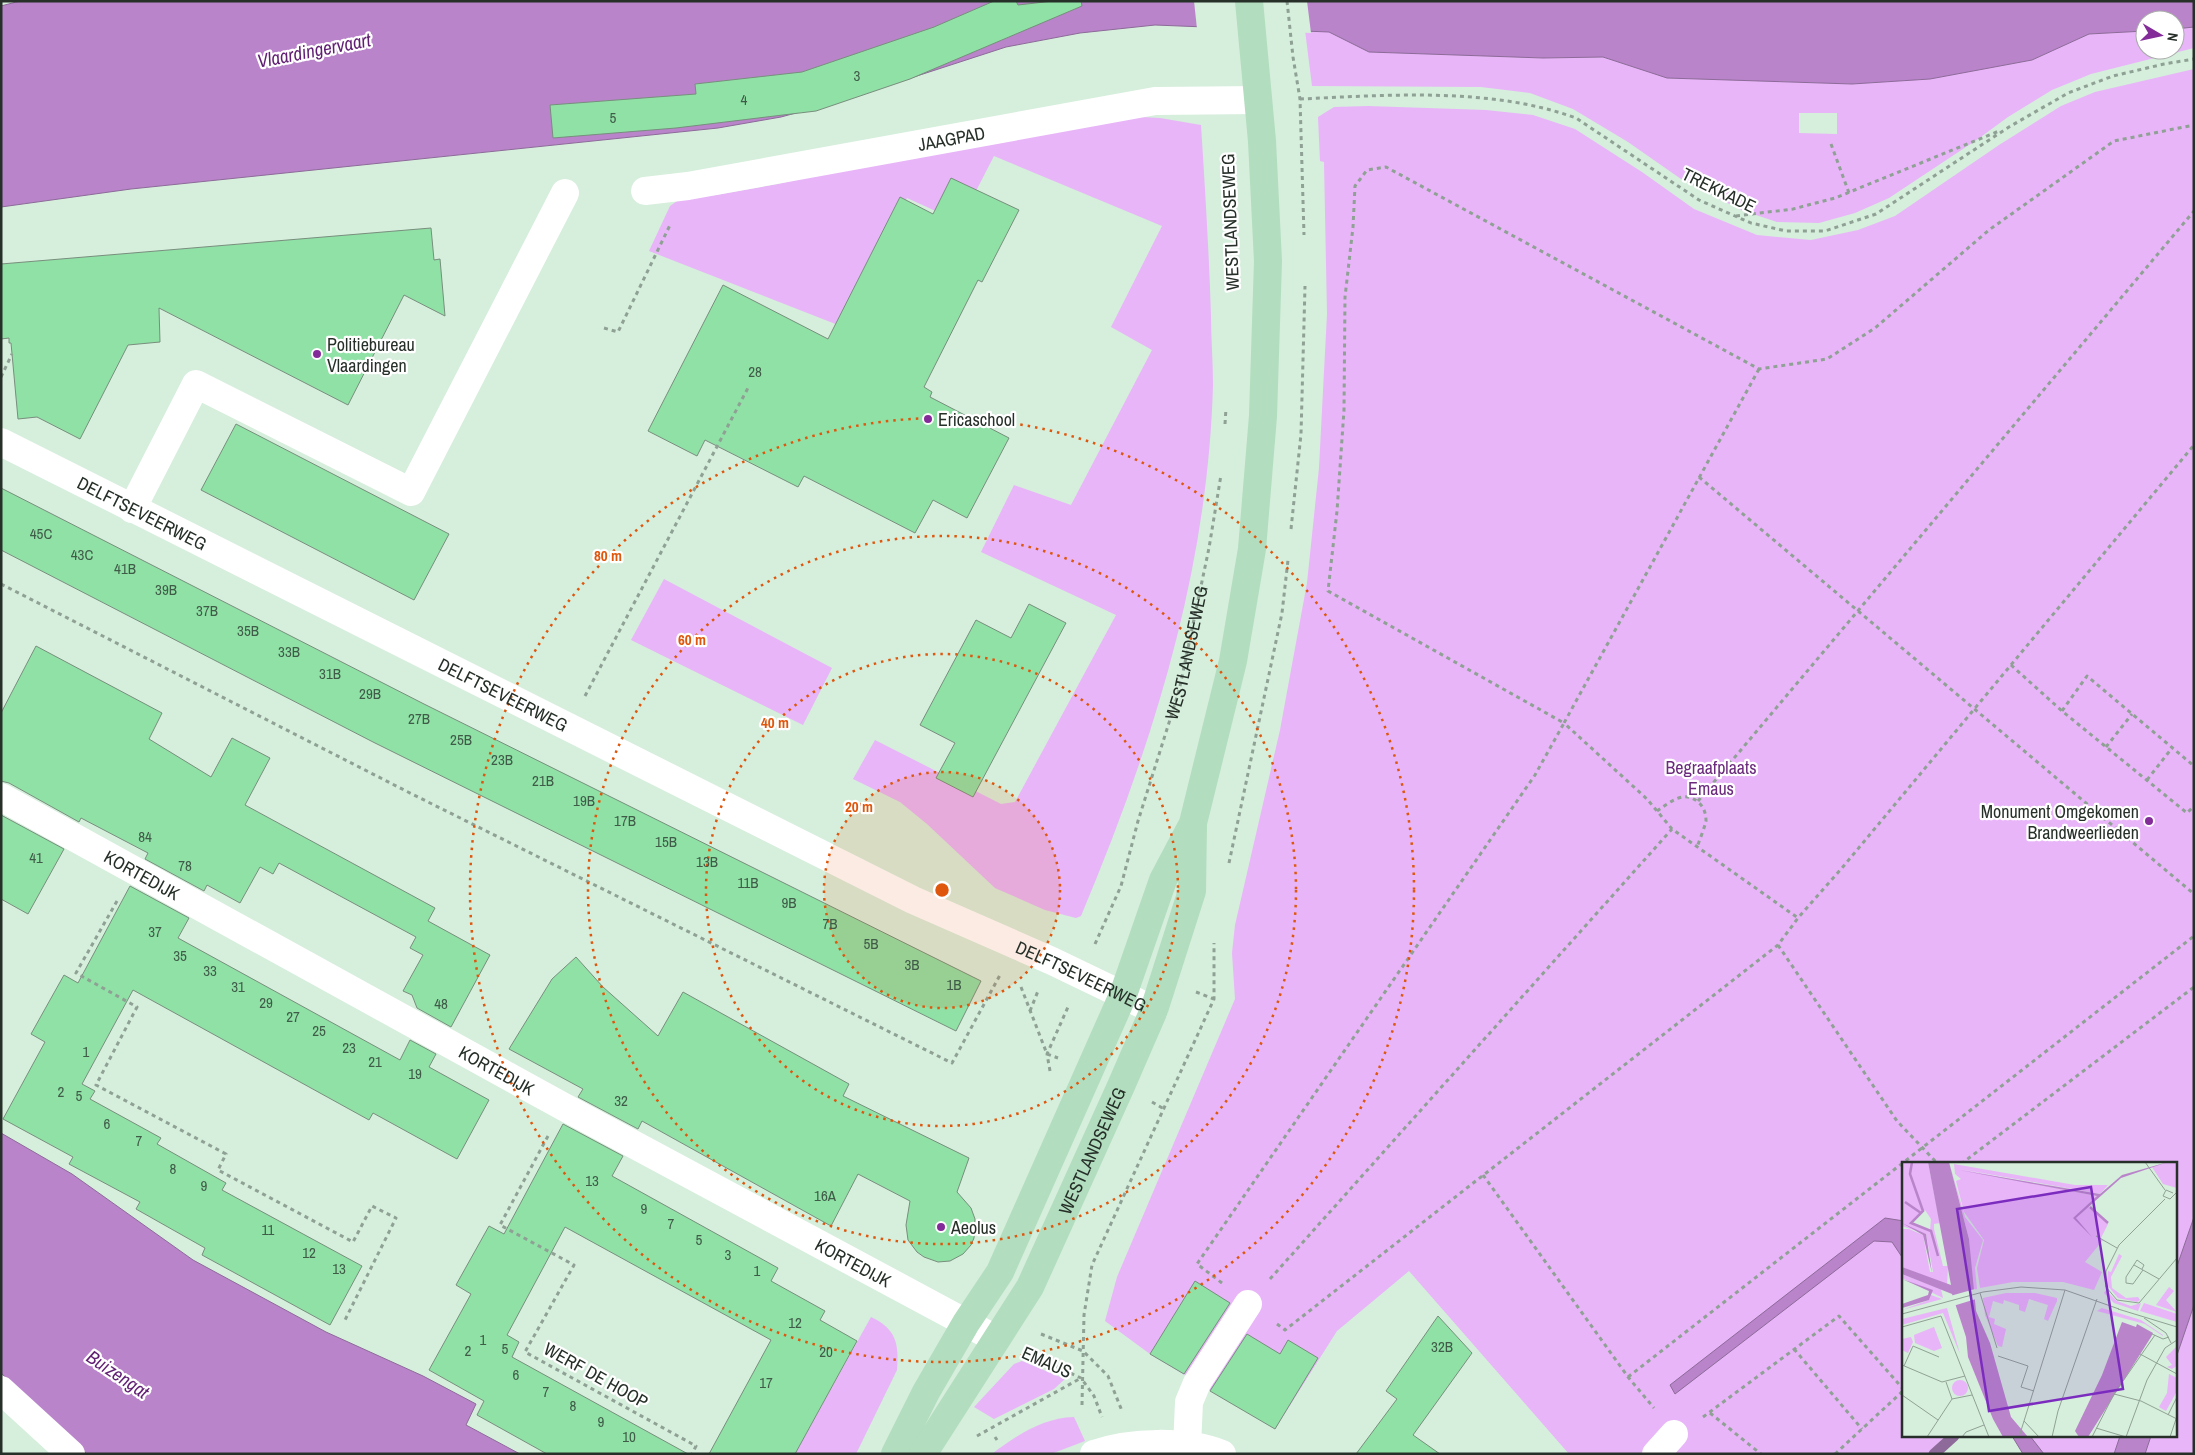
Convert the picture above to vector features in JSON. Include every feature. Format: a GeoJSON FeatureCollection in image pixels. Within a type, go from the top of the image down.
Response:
{"type":"FeatureCollection","features":[{"type":"Feature","properties":{"kind":"main road","name":"WESTLANDSEWEG"},"geometry":{"type":"LineString","coordinates":[[923,1454],[1030,1287],[1154,1010],[1192,891],[1193,823],[1233,661],[1254,530],[1264,416],[1268,288],[1267,233],[1256,61],[1249,1]]}},
{"type":"Feature","properties":{"kind":"main road","name":"WESTLANDSEWEG"},"geometry":{"type":"LineString","coordinates":[[895,1454],[926,1392],[966,1323],[1000,1272],[1123,995],[1163,880],[1193,823]]}},
{"type":"Feature","properties":{"kind":"street","name":"JAAGPAD"},"geometry":{"type":"LineString","coordinates":[[645,191],[688,186],[1155,101],[1258,100]]}},
{"type":"Feature","properties":{"kind":"street"},"geometry":{"type":"LineString","coordinates":[[132,508],[196,384],[411,492],[565,193]]}},
{"type":"Feature","properties":{"kind":"street","name":"DELFTSEVEERWEG"},"geometry":{"type":"LineString","coordinates":[[1,442],[1009,948],[1082,976],[1154,1010]]}},
{"type":"Feature","properties":{"kind":"street","name":"KORTEDIJK"},"geometry":{"type":"LineString","coordinates":[[1,797],[564,1107],[996,1339]]}},
{"type":"Feature","properties":{"kind":"street"},"geometry":{"type":"LineString","coordinates":[[1187,1447],[1189,1402],[1197,1383],[1248,1304]]}},
{"type":"Feature","properties":{"kind":"street"},"geometry":{"type":"LineString","coordinates":[[1,1390],[71,1454]]}},
{"type":"Feature","properties":{"kind":"street"},"geometry":{"type":"LineString","coordinates":[[1656,1454],[1674,1434]]}},
{"type":"Feature","properties":{"kind":"street"},"geometry":{"type":"LineString","coordinates":[[1110,1450],[1158,1443],[1222,1454]]}},
{"type":"Feature","properties":{"kind":"path"},"geometry":{"type":"LineString","coordinates":[[1287,1],[1300,99],[1302,138]]}},
{"type":"Feature","properties":{"kind":"path","name":"TREKKADE"},"geometry":{"type":"LineString","coordinates":[[1300,99],[1403,96],[1489,98],[1554,110],[1576,118],[1699,200],[1750,223],[1786,231],[1825,231],[1876,214],[2006,129],[2068,93],[2095,83],[2164,64],[2194,59]]}},
{"type":"Feature","properties":{"kind":"path"},"geometry":{"type":"LineString","coordinates":[[1798,918],[1672,829],[1647,798],[1564,724],[1328,591],[1337,511],[1344,419],[1345,297],[1353,227],[1355,186],[1367,170],[1386,167],[1759,369],[1827,359],[1875,328],[1988,230],[2114,141],[2194,125]]}},
{"type":"Feature","properties":{"kind":"path"},"geometry":{"type":"LineString","coordinates":[[1735,216],[1793,209],[1849,192],[2006,129]]}},
{"type":"Feature","properties":{"kind":"path"},"geometry":{"type":"LineString","coordinates":[[1832,144],[1849,192]]}},
{"type":"Feature","properties":{"kind":"path"},"geometry":{"type":"LineString","coordinates":[[604,328],[618,332],[688,186]]}},
{"type":"Feature","properties":{"kind":"path"},"geometry":{"type":"LineString","coordinates":[[1698,801],[2194,211]]}},
{"type":"Feature","properties":{"kind":"path"},"geometry":{"type":"LineString","coordinates":[[1,377],[12,354]]}},
{"type":"Feature","properties":{"kind":"path"},"geometry":{"type":"LineString","coordinates":[[1759,369],[1535,776],[1197,1264],[1285,1330],[1778,945],[1798,918],[1842,868],[2194,446]]}},
{"type":"Feature","properties":{"kind":"path"},"geometry":{"type":"LineString","coordinates":[[569,728],[749,386]]}},
{"type":"Feature","properties":{"kind":"path"},"geometry":{"type":"LineString","coordinates":[[1224,431],[1226,402]]}},
{"type":"Feature","properties":{"kind":"path","name":"WESTLANDSEWEG"},"geometry":{"type":"LineString","coordinates":[[1047,1054],[1121,886],[1138,821],[1179,691],[1209,548],[1222,471]]}},
{"type":"Feature","properties":{"kind":"path"},"geometry":{"type":"LineString","coordinates":[[1699,477],[1856,612],[2194,894]]}},
{"type":"Feature","properties":{"kind":"path"},"geometry":{"type":"LineString","coordinates":[[1,584],[408,792],[952,1063],[1009,948]]}},
{"type":"Feature","properties":{"kind":"path"},"geometry":{"type":"LineString","coordinates":[[2011,665],[2062,711],[2187,814],[2194,806]]}},
{"type":"Feature","properties":{"kind":"path"},"geometry":{"type":"LineString","coordinates":[[2062,711],[2087,676],[2194,766]]}},
{"type":"Feature","properties":{"kind":"path"},"geometry":{"type":"LineString","coordinates":[[2106,747],[2132,714]]}},
{"type":"Feature","properties":{"kind":"path"},"geometry":{"type":"LineString","coordinates":[[2147,780],[2172,748]]}},
{"type":"Feature","properties":{"kind":"path"},"geometry":{"type":"LineString","coordinates":[[1657,811],[1685,796],[1698,801],[1703,806],[1706,819],[1698,847]]}},
{"type":"Feature","properties":{"kind":"path"},"geometry":{"type":"LineString","coordinates":[[1248,1304],[1672,829]]}},
{"type":"Feature","properties":{"kind":"path"},"geometry":{"type":"LineString","coordinates":[[112,909],[76,972],[137,1006],[96,1085],[226,1154],[218,1170],[353,1242],[372,1206],[396,1218],[345,1320]]}},
{"type":"Feature","properties":{"kind":"path"},"geometry":{"type":"LineString","coordinates":[[1903,1162],[2194,936]]}},
{"type":"Feature","properties":{"kind":"path"},"geometry":{"type":"LineString","coordinates":[[1778,945],[1897,1121],[1936,1162]]}},
{"type":"Feature","properties":{"kind":"path","name":"DELFTSEVEERWEG"},"geometry":{"type":"LineString","coordinates":[[1009,948],[1030,1012],[1047,1054]]}},
{"type":"Feature","properties":{"kind":"path"},"geometry":{"type":"LineString","coordinates":[[1964,1162],[2194,987]]}},
{"type":"Feature","properties":{"kind":"path"},"geometry":{"type":"LineString","coordinates":[[1047,1054],[1052,1080]]}},
{"type":"Feature","properties":{"kind":"path"},"geometry":{"type":"LineString","coordinates":[[1082,1406],[1081,1378],[1084,1315],[1092,1264],[1164,1109]]}},
{"type":"Feature","properties":{"kind":"path","name":"WERF DE HOOP"},"geometry":{"type":"LineString","coordinates":[[541,1150],[500,1225],[574,1265],[525,1352],[696,1446],[692,1454]]}},
{"type":"Feature","properties":{"kind":"path"},"geometry":{"type":"LineString","coordinates":[[1628,1376],[1902,1163]]}},
{"type":"Feature","properties":{"kind":"path"},"geometry":{"type":"LineString","coordinates":[[1483,1175],[1628,1376],[1674,1434],[1710,1413],[1838,1316],[1902,1388]]}},
{"type":"Feature","properties":{"kind":"path","name":"EMAUS"},"geometry":{"type":"LineString","coordinates":[[996,1339],[1081,1378],[1094,1396],[1110,1450]]}},
{"type":"Feature","properties":{"kind":"path"},"geometry":{"type":"LineString","coordinates":[[1794,1350],[1862,1429]]}},
{"type":"Feature","properties":{"kind":"path","name":"EMAUS"},"geometry":{"type":"LineString","coordinates":[[1083,1352],[1108,1376],[1110,1450]]}},
{"type":"Feature","properties":{"kind":"path"},"geometry":{"type":"LineString","coordinates":[[972,1438],[1081,1378]]}},
{"type":"Feature","properties":{"kind":"path"},"geometry":{"type":"LineString","coordinates":[[1835,1454],[1902,1392]]}},
{"type":"Feature","properties":{"kind":"path"},"geometry":{"type":"LineString","coordinates":[[1710,1413],[1761,1454]]}},
{"type":"Feature","properties":{"kind":"green space"},"geometry":{"type":"Polygon","coordinates":[[[2194,27],[2194,48],[2185,50],[2185,28],[2194,27]]]}},
{"type":"Feature","properties":{"kind":"green space"},"geometry":{"type":"Polygon","coordinates":[[[1305,30],[1329,32],[1369,52],[1543,58],[1603,57],[1667,78],[1852,84],[1930,79],[2032,60],[2089,34],[2135,32],[2135,60],[2146,60],[2091,74],[2052,90],[2008,117],[1889,198],[1855,213],[1819,223],[1777,222],[1741,210],[1681,179],[1628,142],[1573,109],[1530,93],[1481,87],[1312,86],[1305,30]],[[1799,113],[1799,133],[1837,134],[1837,113],[1799,113]]]}},
{"type":"Feature","properties":{"kind":"green space","name":"Begraafplaats Emaus"},"geometry":{"type":"Polygon","coordinates":[[[2194,69],[2194,1217],[2178,1263],[2178,1162],[1902,1162],[1902,1438],[1952,1438],[1934,1454],[1569,1454],[1409,1271],[1337,1331],[1275,1429],[1150,1354],[1105,1321],[1117,1277],[1235,999],[1232,953],[1235,925],[1280,730],[1307,583],[1319,468],[1327,314],[1324,162],[1320,161],[1318,117],[1334,107],[1368,106],[1486,110],[1533,115],[1575,129],[1642,172],[1694,209],[1757,235],[1811,240],[1858,230],[1895,216],[1999,145],[2061,106],[2095,92],[2194,69]]]}},
{"type":"Feature","properties":{"kind":"green space"},"geometry":{"type":"Polygon","coordinates":[[[1085,114],[1160,118],[1201,125],[1213,385],[1209,454],[1200,523],[1188,590],[1172,657],[1153,723],[1131,788],[1081,916],[1076,918],[1045,910],[995,888],[927,824],[900,802],[853,779],[875,740],[1001,804],[1015,802],[1116,615],[981,552],[1014,485],[1071,505],[1152,350],[1111,327],[1162,226],[994,156],[960,222],[907,198],[838,325],[649,251],[670,206],[680,199],[778,184],[1085,114]]]}},
{"type":"Feature","properties":{"kind":"green space"},"geometry":{"type":"Polygon","coordinates":[[[664,579],[832,668],[803,725],[631,640],[664,579]]]}},
{"type":"Feature","properties":{"kind":"green space"},"geometry":{"type":"Polygon","coordinates":[[[2194,1305],[2194,1454],[2145,1454],[2150,1438],[2178,1438],[2178,1352],[2194,1305]]]}},
{"type":"Feature","properties":{"kind":"green space"},"geometry":{"type":"Polygon","coordinates":[[[871,1317],[886,1327],[894,1338],[897,1352],[897,1370],[856,1454],[795,1454],[871,1317]]]}},
{"type":"Feature","properties":{"kind":"green space"},"geometry":{"type":"Polygon","coordinates":[[[1022,1361],[1065,1379],[1054,1389],[994,1419],[974,1407],[1014,1364],[1022,1361]]]}},
{"type":"Feature","properties":{"kind":"green space"},"geometry":{"type":"Polygon","coordinates":[[[1074,1417],[1085,1441],[1051,1454],[992,1454],[1011,1440],[1041,1424],[1074,1417]]]}},
{"type":"Feature","properties":{"kind":"green space"},"geometry":{"type":"Polygon","coordinates":[[[2032,1438],[2119,1438],[2114,1454],[2044,1454],[2032,1438]]]}},
{"type":"Feature","properties":{"kind":"water","name":"Vlaardingervaart"},"geometry":{"type":"Polygon","coordinates":[[[20,1],[2194,1],[2194,27],[2185,28],[2185,10],[2135,10],[2135,32],[2089,34],[2032,60],[1930,79],[1852,84],[1667,78],[1603,57],[1543,58],[1369,52],[1329,32],[1155,25],[1080,33],[1006,47],[840,101],[781,117],[718,128],[131,189],[1,207],[1,6],[20,1]]]}},
{"type":"Feature","properties":{"kind":"water","name":"Buizengat"},"geometry":{"type":"Polygon","coordinates":[[[1,1133],[72,1174],[193,1260],[326,1332],[423,1376],[476,1404],[466,1425],[520,1454],[87,1454],[1,1373],[1,1133]]]}},
{"type":"Feature","properties":{"kind":"water"},"geometry":{"type":"Polygon","coordinates":[[[2194,1217],[2194,1305],[2178,1352],[2178,1263],[2194,1217]]]}},
{"type":"Feature","properties":{"kind":"water"},"geometry":{"type":"Polygon","coordinates":[[[1885,1218],[1902,1221],[1902,1257],[1892,1242],[1874,1241],[1675,1394],[1670,1385],[1885,1218]]]}},
{"type":"Feature","properties":{"kind":"water"},"geometry":{"type":"Polygon","coordinates":[[[2013,1438],[2032,1438],[2044,1454],[2023,1454],[2013,1438]]]}},
{"type":"Feature","properties":{"kind":"water"},"geometry":{"type":"Polygon","coordinates":[[[2119,1438],[2150,1438],[2145,1454],[2114,1454],[2119,1438]]]}},
{"type":"Feature","properties":{"kind":"pier"},"geometry":{"type":"Polygon","coordinates":[[[1194,1],[1307,1],[1311,33],[1197,29],[1194,1]]]}},
{"type":"Feature","properties":{"kind":"building"},"geometry":{"type":"Polygon","coordinates":[[[994,1],[1016,1],[1018,5],[1053,1],[1081,1],[1082,6],[910,79],[816,111],[676,128],[553,138],[550,105],[696,94],[695,84],[802,72],[934,27],[994,1]]]}},
{"type":"Feature","properties":{"kind":"building"},"geometry":{"type":"Polygon","coordinates":[[[951,178],[1019,210],[982,282],[978,280],[924,387],[932,392],[930,397],[1009,438],[967,518],[933,500],[915,533],[804,476],[798,487],[705,440],[697,456],[648,431],[723,285],[828,339],[900,197],[933,214],[951,178]]]}},
{"type":"Feature","properties":{"kind":"building"},"geometry":{"type":"Polygon","coordinates":[[[431,228],[434,260],[440,259],[445,316],[404,295],[348,405],[159,308],[160,342],[128,345],[80,439],[37,417],[18,419],[11,343],[9,343],[9,338],[1,339],[1,264],[431,228]]]}},
{"type":"Feature","properties":{"kind":"building"},"geometry":{"type":"Polygon","coordinates":[[[236,424],[449,534],[414,600],[201,490],[236,424]]]}},
{"type":"Feature","properties":{"kind":"building"},"geometry":{"type":"Polygon","coordinates":[[[1,488],[424,704],[981,981],[956,1031],[373,742],[1,550],[1,488]]]}},
{"type":"Feature","properties":{"kind":"building"},"geometry":{"type":"Polygon","coordinates":[[[1029,604],[1066,623],[973,797],[936,778],[955,743],[920,725],[976,620],[1011,638],[1029,604]]]}},
{"type":"Feature","properties":{"kind":"building"},"geometry":{"type":"Polygon","coordinates":[[[36,646],[162,713],[149,739],[211,777],[232,738],[270,758],[245,805],[435,908],[428,921],[490,955],[451,1027],[417,1008],[412,995],[403,991],[423,955],[410,948],[416,937],[279,863],[273,874],[260,867],[240,903],[207,885],[204,891],[145,859],[148,853],[81,818],[79,822],[9,783],[1,781],[1,713],[36,646]]]}},
{"type":"Feature","properties":{"kind":"building"},"geometry":{"type":"Polygon","coordinates":[[[1,815],[64,849],[28,914],[1,899],[1,815]]]}},
{"type":"Feature","properties":{"kind":"building"},"geometry":{"type":"Polygon","coordinates":[[[130,886],[189,918],[178,938],[400,1060],[410,1040],[436,1054],[429,1067],[489,1100],[457,1159],[373,1113],[369,1120],[133,990],[82,1084],[95,1091],[90,1099],[161,1138],[157,1144],[226,1183],[222,1190],[362,1266],[330,1325],[202,1255],[205,1248],[136,1209],[140,1202],[69,1164],[73,1157],[3,1119],[45,1042],[31,1034],[64,975],[78,983],[130,886]]]}},
{"type":"Feature","properties":{"kind":"building"},"geometry":{"type":"Polygon","coordinates":[[[576,957],[603,987],[658,1036],[683,992],[849,1084],[843,1096],[969,1158],[957,1192],[971,1208],[975,1219],[974,1238],[971,1245],[963,1254],[950,1261],[938,1262],[924,1257],[917,1252],[908,1240],[906,1225],[910,1201],[858,1174],[831,1226],[642,1121],[638,1129],[578,1097],[583,1089],[509,1049],[552,979],[576,957]]]}},
{"type":"Feature","properties":{"kind":"building"},"geometry":{"type":"Polygon","coordinates":[[[563,1124],[623,1156],[612,1176],[778,1268],[771,1281],[825,1311],[820,1320],[857,1341],[795,1454],[709,1454],[771,1340],[565,1227],[507,1335],[519,1342],[512,1357],[688,1454],[547,1454],[477,1415],[484,1401],[429,1370],[471,1294],[456,1285],[489,1226],[504,1234],[563,1124]]]}},
{"type":"Feature","properties":{"kind":"building"},"geometry":{"type":"Polygon","coordinates":[[[1195,1281],[1230,1303],[1184,1374],[1150,1354],[1195,1281]]]}},
{"type":"Feature","properties":{"kind":"building"},"geometry":{"type":"Polygon","coordinates":[[[1438,1316],[1472,1353],[1413,1435],[1440,1454],[1356,1454],[1397,1399],[1386,1391],[1438,1316]]]}},
{"type":"Feature","properties":{"kind":"building"},"geometry":{"type":"Polygon","coordinates":[[[1247,1334],[1280,1354],[1288,1340],[1318,1358],[1275,1429],[1210,1391],[1247,1334]]]}},
{"type":"Feature","properties":{"kind":"waterway"},"geometry":{"type":"LineString","coordinates":[[1934,1454],[1952,1438]]}},
{"type":"Feature","properties":{"kind":"place","name":"Politiebureau Vlaardingen"},"geometry":{"type":"Point","coordinates":[317,354]}},
{"type":"Feature","properties":{"kind":"place","name":"Ericaschool"},"geometry":{"type":"Point","coordinates":[928,419]}},
{"type":"Feature","properties":{"kind":"place","name":"Monument Omgekomen Brandweerlieden"},"geometry":{"type":"Point","coordinates":[2149,821]}},
{"type":"Feature","properties":{"kind":"place","name":"Aeolus"},"geometry":{"type":"Point","coordinates":[941,1227]}}]}
